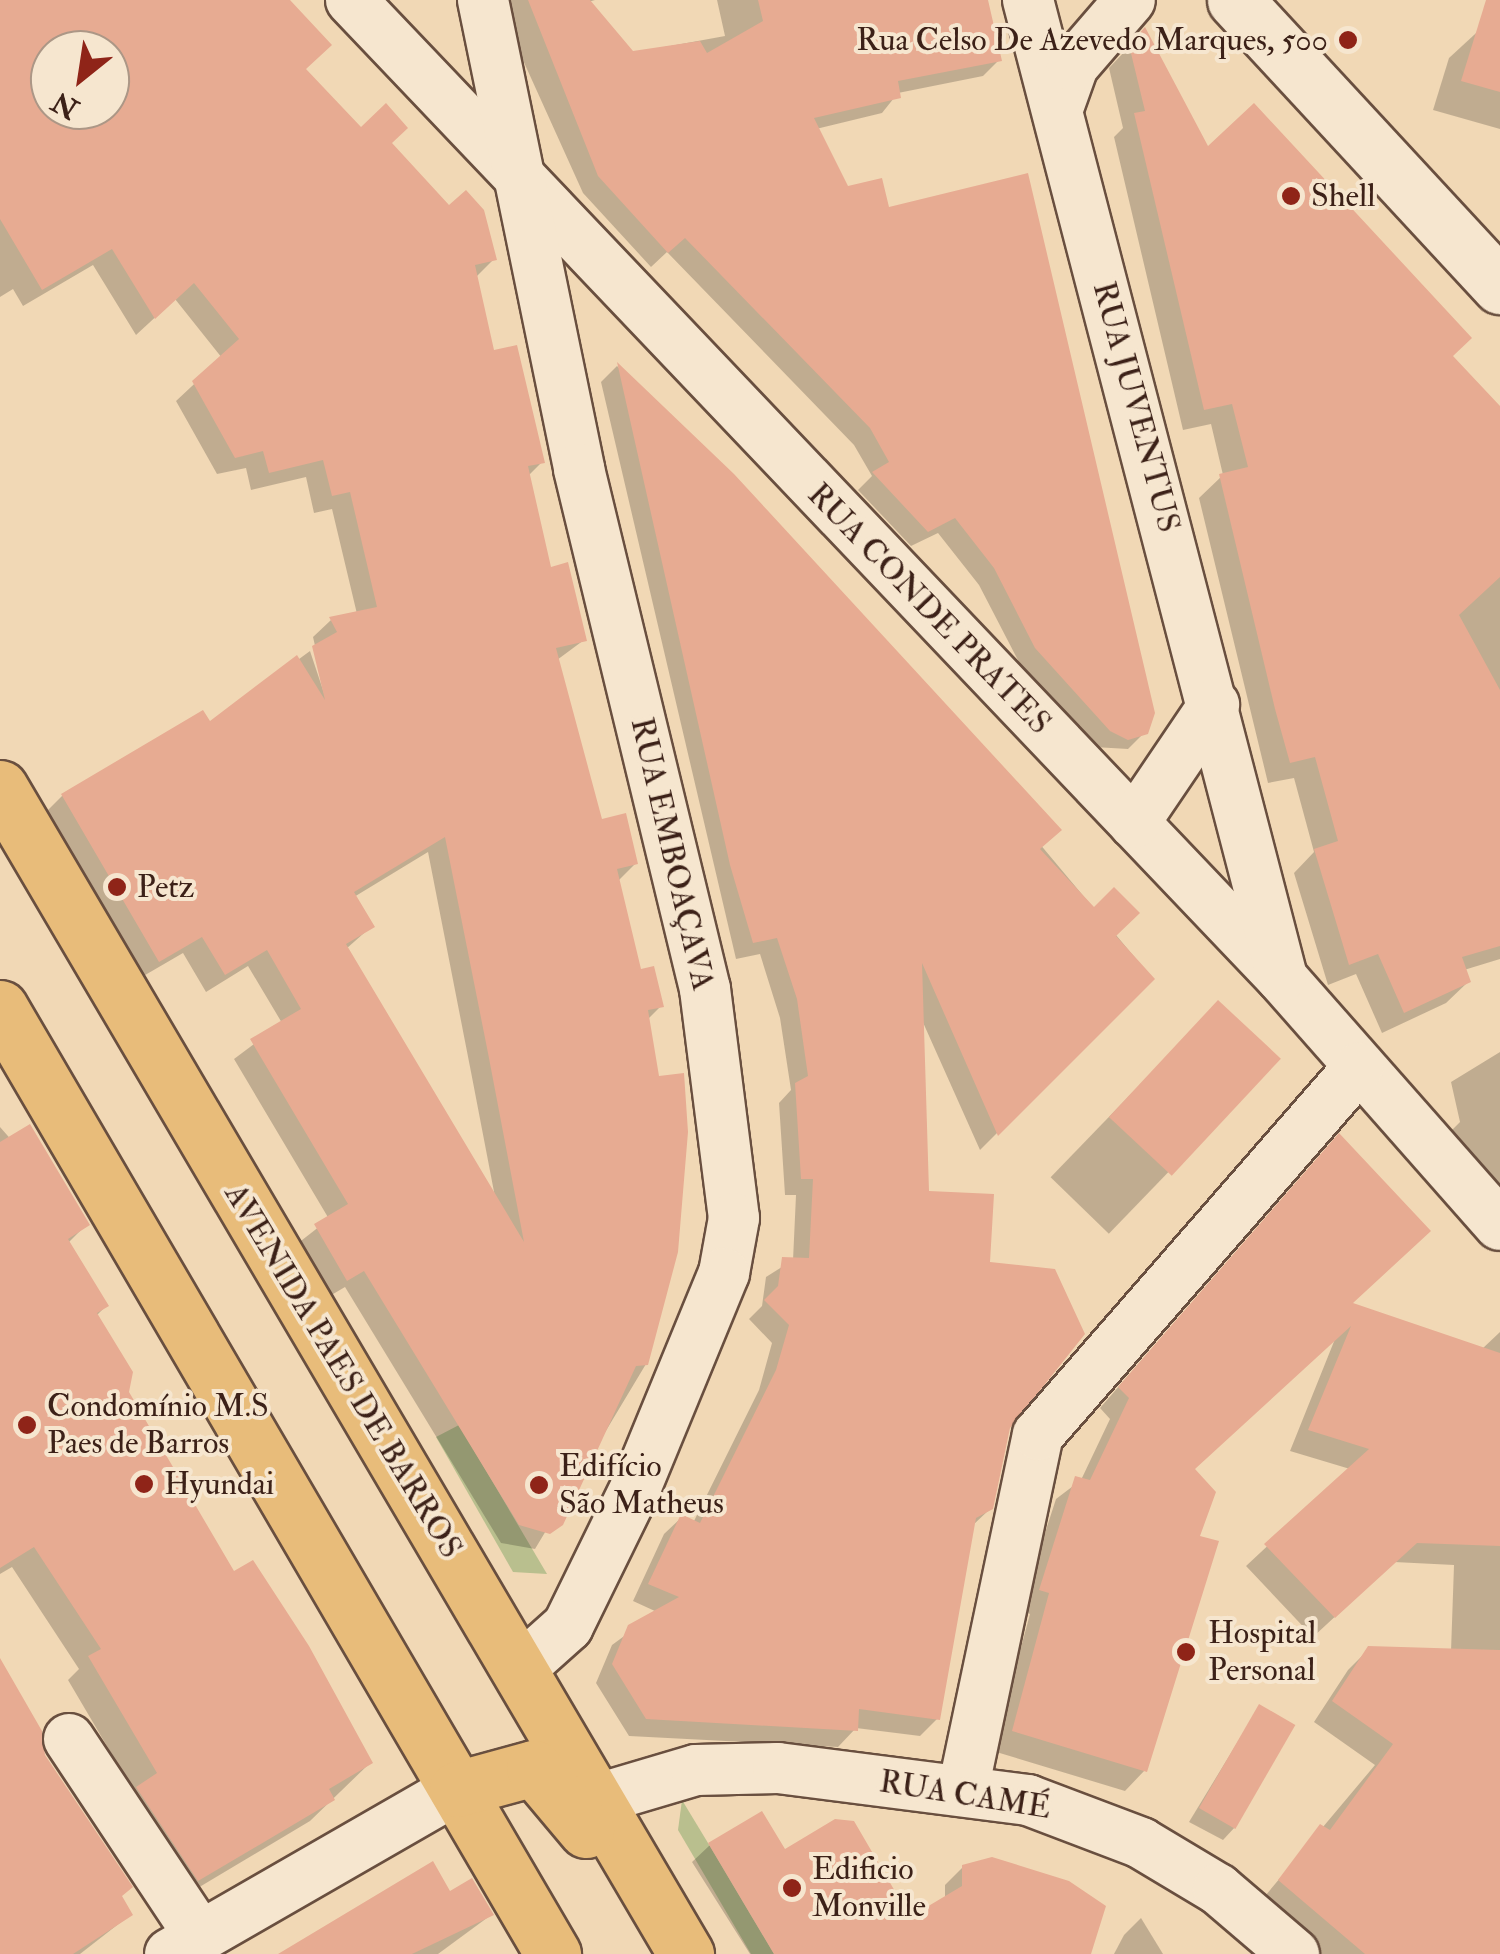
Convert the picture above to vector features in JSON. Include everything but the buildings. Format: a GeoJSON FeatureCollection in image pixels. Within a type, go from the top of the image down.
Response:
{"type":"FeatureCollection","features":[{"type":"Feature","properties":{"kind":"main road"},"geometry":{"type":"LineString","coordinates":[[1234,0],[1500,286]]}},
{"type":"Feature","properties":{"kind":"main road","name":"AVENIDA PAES DE BARROS"},"geometry":{"type":"LineString","coordinates":[[0,788],[522,1668],[686,1954]]}},
{"type":"Feature","properties":{"kind":"main road"},"geometry":{"type":"LineString","coordinates":[[0,1008],[553,1954]]}},
{"type":"Feature","properties":{"kind":"main road"},"geometry":{"type":"LineString","coordinates":[[457,1790],[515,1767],[555,1786],[657,1954]]}},
{"type":"Feature","properties":{"kind":"street","name":"RUA CONDE PRATES"},"geometry":{"type":"LineString","coordinates":[[351,0],[529,192],[1282,978],[1500,1225]]}},
{"type":"Feature","properties":{"kind":"street","name":"RUA EMBOAÇAVA"},"geometry":{"type":"LineString","coordinates":[[483,0],[529,192],[579,469],[705,989],[734,1218],[724,1273],[636,1487],[568,1626],[522,1668]]}},
{"type":"Feature","properties":{"kind":"street","name":"RUA JUVENTUS"},"geometry":{"type":"LineString","coordinates":[[1028,0],[1282,978]]}},
{"type":"Feature","properties":{"kind":"street"},"geometry":{"type":"LineString","coordinates":[[1058,108],[1100,26],[1130,0]]}},
{"type":"Feature","properties":{"kind":"street"},"geometry":{"type":"LineString","coordinates":[[1134,823],[1214,705]]}},
{"type":"Feature","properties":{"kind":"street"},"geometry":{"type":"LineString","coordinates":[[963,1790],[1038,1436],[1358,1068]]}},
{"type":"Feature","properties":{"kind":"street"},"geometry":{"type":"LineString","coordinates":[[69,1740],[185,1945],[457,1790]]}},
{"type":"Feature","properties":{"kind":"street","name":"RUA CAMÉ"},"geometry":{"type":"LineString","coordinates":[[598,1799],[712,1769],[963,1790],[1046,1806],[1141,1843],[1218,1888],[1294,1954]]}},
{"type":"Feature","properties":{"kind":"green space"},"geometry":{"type":"Polygon","coordinates":[[[459,1425],[547,1574],[513,1572],[436,1437],[459,1425]]]}},
{"type":"Feature","properties":{"kind":"green space"},"geometry":{"type":"Polygon","coordinates":[[[682,1800],[774,1954],[751,1954],[678,1830],[682,1800]]]}},
{"type":"Feature","properties":{"kind":"place","name":"Rua Celso De Azevedo Marques, 500"},"geometry":{"type":"Point","coordinates":[1348,40]}},
{"type":"Feature","properties":{"kind":"place","name":"Shell"},"geometry":{"type":"Point","coordinates":[1291,196]}},
{"type":"Feature","properties":{"kind":"place","name":"Petz"},"geometry":{"type":"Point","coordinates":[117,887]}},
{"type":"Feature","properties":{"kind":"place","name":"Condomínio M.S Paes de Barros"},"geometry":{"type":"Point","coordinates":[27,1425]}},
{"type":"Feature","properties":{"kind":"place","name":"Hyundai"},"geometry":{"type":"Point","coordinates":[144,1484]}},
{"type":"Feature","properties":{"kind":"place","name":"Edifício São Matheus"},"geometry":{"type":"Point","coordinates":[539,1485]}},
{"type":"Feature","properties":{"kind":"place","name":"Hospital Personal"},"geometry":{"type":"Point","coordinates":[1186,1652]}},
{"type":"Feature","properties":{"kind":"place","name":"Edificio Monville"},"geometry":{"type":"Point","coordinates":[792,1888]}}]}
